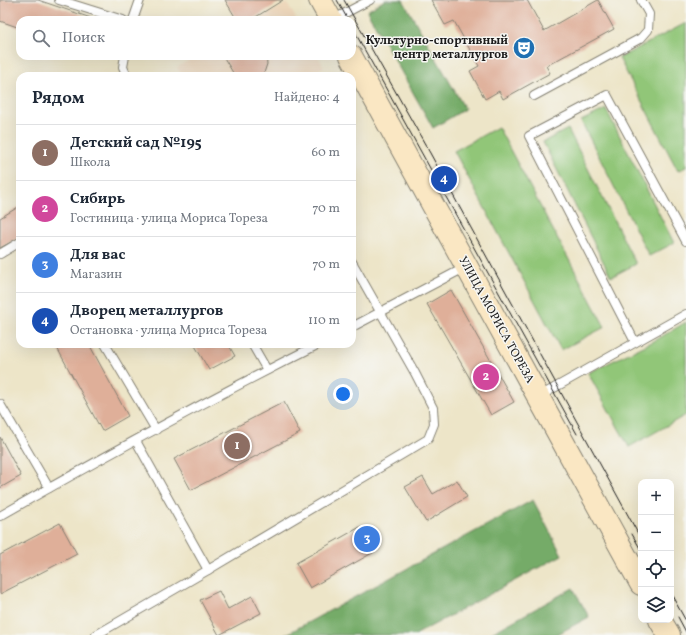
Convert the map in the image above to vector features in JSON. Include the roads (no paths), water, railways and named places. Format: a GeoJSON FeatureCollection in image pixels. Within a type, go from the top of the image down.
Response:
{"type":"FeatureCollection","features":[{"type":"Feature","properties":{"kind":"street"},"geometry":{"type":"LineString","coordinates":[[320,0],[330,16]]}},
{"type":"Feature","properties":{"kind":"street","name":"УЛИЦА МОРИСА ТОРЕЗА"},"geometry":{"type":"LineString","coordinates":[[353,60],[638,579]]}},
{"type":"Feature","properties":{"kind":"street"},"geometry":{"type":"LineString","coordinates":[[662,623],[669,635]]}},
{"type":"Feature","properties":{"kind":"lane"},"geometry":{"type":"LineString","coordinates":[[59,0],[110,16]]}},
{"type":"Feature","properties":{"kind":"lane"},"geometry":{"type":"LineString","coordinates":[[134,16],[140,0]]}},
{"type":"Feature","properties":{"kind":"lane"},"geometry":{"type":"LineString","coordinates":[[340,16],[370,0]]}},
{"type":"Feature","properties":{"kind":"lane"},"geometry":{"type":"LineString","coordinates":[[534,96],[641,38],[648,30],[649,14],[641,0]]}},
{"type":"Feature","properties":{"kind":"lane"},"geometry":{"type":"LineString","coordinates":[[124,60],[123,67],[125,72]]}},
{"type":"Feature","properties":{"kind":"lane"},"geometry":{"type":"LineString","coordinates":[[635,342],[529,136],[607,95],[686,241]]}},
{"type":"Feature","properties":{"kind":"lane"},"geometry":{"type":"LineString","coordinates":[[0,254],[16,244]]}},
{"type":"Feature","properties":{"kind":"lane"},"geometry":{"type":"LineString","coordinates":[[356,325],[467,267]]}},
{"type":"Feature","properties":{"kind":"lane"},"geometry":{"type":"LineString","coordinates":[[96,635],[428,439],[434,424],[433,408],[415,373],[356,269]]}},
{"type":"Feature","properties":{"kind":"lane"},"geometry":{"type":"LineString","coordinates":[[538,397],[686,314]]}},
{"type":"Feature","properties":{"kind":"lane"},"geometry":{"type":"LineString","coordinates":[[107,348],[156,430]]}},
{"type":"Feature","properties":{"kind":"lane"},"geometry":{"type":"LineString","coordinates":[[254,348],[267,370]]}},
{"type":"Feature","properties":{"kind":"lane"},"geometry":{"type":"LineString","coordinates":[[0,516],[267,370],[311,348]]}},
{"type":"Feature","properties":{"kind":"lane"},"geometry":{"type":"LineString","coordinates":[[0,404],[49,488]]}},
{"type":"Feature","properties":{"kind":"lane"},"geometry":{"type":"LineString","coordinates":[[136,441],[208,570]]}},
{"type":"Feature","properties":{"kind":"tram line"},"geometry":{"type":"LineString","coordinates":[[337,0],[346,16]]}},
{"type":"Feature","properties":{"kind":"tram line"},"geometry":{"type":"LineString","coordinates":[[344,0],[353,16]]}},
{"type":"Feature","properties":{"kind":"tram line"},"geometry":{"type":"LineString","coordinates":[[356,21],[430,153],[638,534]]}},
{"type":"Feature","properties":{"kind":"tram line"},"geometry":{"type":"LineString","coordinates":[[356,34],[577,434]]}},
{"type":"Feature","properties":{"kind":"tram line"},"geometry":{"type":"LineString","coordinates":[[632,534],[638,545]]}},
{"type":"Feature","properties":{"kind":"tram line"},"geometry":{"type":"LineString","coordinates":[[674,599],[686,621]]}},
{"type":"Feature","properties":{"kind":"tram line"},"geometry":{"type":"LineString","coordinates":[[678,617],[686,632]]}},
{"type":"Feature","properties":{"kind":"place","name":"Культурно-спортивный центр металлургов"},"geometry":{"type":"Point","coordinates":[524,48]}},
{"type":"Feature","properties":{"kind":"place","name":"Дворец металлургов"},"geometry":{"type":"Point","coordinates":[444,179]}},
{"type":"Feature","properties":{"kind":"place","name":"Сибирь"},"geometry":{"type":"Point","coordinates":[486,377]}},
{"type":"Feature","properties":{"kind":"place","name":"Детский сад №195"},"geometry":{"type":"Point","coordinates":[237,446]}},
{"type":"Feature","properties":{"kind":"place","name":"Для вас"},"geometry":{"type":"Point","coordinates":[367,539]}}]}
